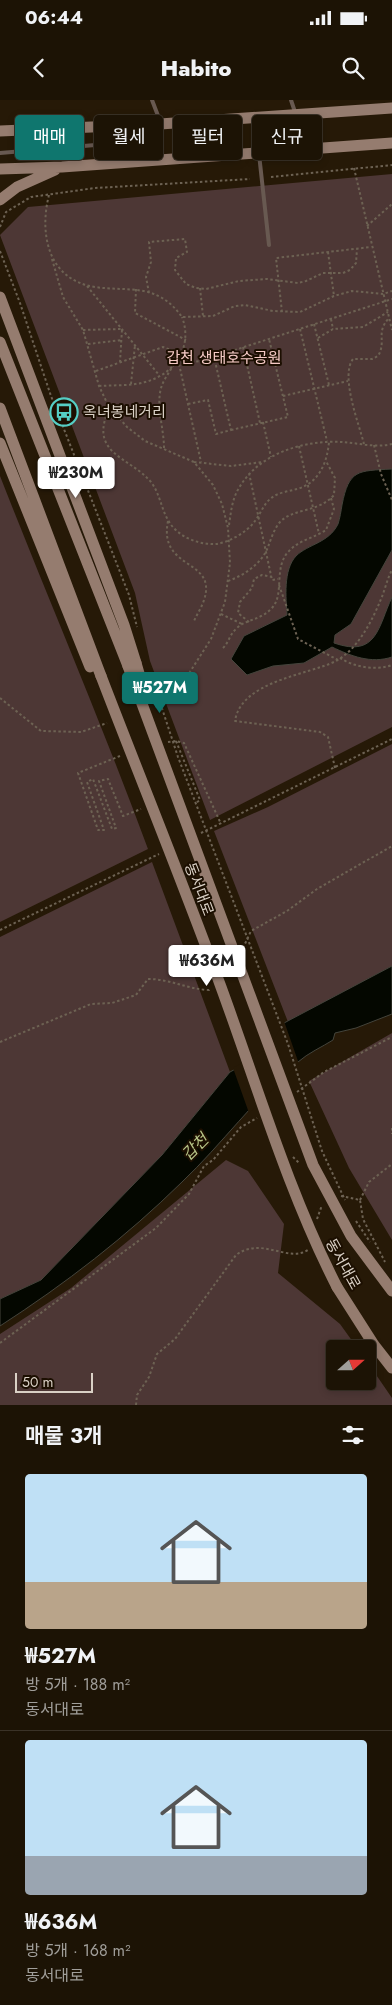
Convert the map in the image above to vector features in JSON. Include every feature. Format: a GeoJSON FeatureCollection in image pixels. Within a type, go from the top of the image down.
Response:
{"type":"FeatureCollection","features":[{"type":"Feature","properties":{"kind":"street"},"geometry":{"type":"LineString","coordinates":[[163,124],[392,108]]}},
{"type":"Feature","properties":{"kind":"street"},"geometry":{"type":"LineString","coordinates":[[0,131],[94,127]]}},
{"type":"Feature","properties":{"kind":"street"},"geometry":{"type":"LineString","coordinates":[[322,149],[392,143]]}},
{"type":"Feature","properties":{"kind":"street"},"geometry":{"type":"LineString","coordinates":[[0,169],[62,167],[252,154]]}},
{"type":"Feature","properties":{"kind":"street"},"geometry":{"type":"LineString","coordinates":[[0,200],[17,187],[62,167]]}},
{"type":"Feature","properties":{"kind":"street"},"geometry":{"type":"LineString","coordinates":[[1,297],[124,625],[132,664]]}},
{"type":"Feature","properties":{"kind":"street"},"geometry":{"type":"LineString","coordinates":[[0,342],[132,664]]}},
{"type":"Feature","properties":{"kind":"street","name":"동서대로"},"geometry":{"type":"LineString","coordinates":[[0,408],[221,987],[283,1166],[312,1238],[338,1287],[374,1345],[392,1368]]}},
{"type":"Feature","properties":{"kind":"street"},"geometry":{"type":"LineString","coordinates":[[0,443],[91,669],[101,676]]}},
{"type":"Feature","properties":{"kind":"street","name":"동서대로"},"geometry":{"type":"LineString","coordinates":[[132,664],[168,772],[313,1165],[351,1236],[392,1291]]}},
{"type":"Feature","properties":{"kind":"lane"},"geometry":{"type":"LineString","coordinates":[[152,100],[154,115]]}},
{"type":"Feature","properties":{"kind":"lane"},"geometry":{"type":"LineString","coordinates":[[291,100],[296,114]]}},
{"type":"Feature","properties":{"kind":"lane"},"geometry":{"type":"LineString","coordinates":[[0,153],[94,145]]}},
{"type":"Feature","properties":{"kind":"lane"},"geometry":{"type":"LineString","coordinates":[[260,160],[269,245]]}},
{"type":"Feature","properties":{"kind":"path"},"geometry":{"type":"LineString","coordinates":[[271,177],[392,165]]}},
{"type":"Feature","properties":{"kind":"path"},"geometry":{"type":"LineString","coordinates":[[354,168],[392,330]]}},
{"type":"Feature","properties":{"kind":"path"},"geometry":{"type":"LineString","coordinates":[[0,227],[6,212],[31,197],[95,188],[250,178]]}},
{"type":"Feature","properties":{"kind":"path"},"geometry":{"type":"LineString","coordinates":[[49,195],[44,212],[45,243],[52,259],[63,297],[83,330],[99,386],[110,407],[127,427],[145,441],[194,462],[232,466],[265,462]]}},
{"type":"Feature","properties":{"kind":"path"},"geometry":{"type":"LineString","coordinates":[[367,226],[392,205]]}},
{"type":"Feature","properties":{"kind":"path"},"geometry":{"type":"LineString","coordinates":[[149,292],[146,277],[151,262],[149,242],[185,239],[187,252],[176,258],[175,270],[186,284],[200,288],[239,281],[278,280],[298,283],[330,272],[344,273],[350,270],[356,263],[357,249]]}},
{"type":"Feature","properties":{"kind":"path"},"geometry":{"type":"LineString","coordinates":[[282,312],[276,258],[372,247]]}},
{"type":"Feature","properties":{"kind":"path"},"geometry":{"type":"LineString","coordinates":[[0,251],[51,396],[129,595],[138,632]]}},
{"type":"Feature","properties":{"kind":"path"},"geometry":{"type":"LineString","coordinates":[[328,252],[334,296]]}},
{"type":"Feature","properties":{"kind":"path"},"geometry":{"type":"LineString","coordinates":[[52,259],[64,274],[87,286],[159,376]]}},
{"type":"Feature","properties":{"kind":"path"},"geometry":{"type":"LineString","coordinates":[[87,286],[136,289],[149,292],[171,304],[182,317],[187,334],[186,340],[162,386],[159,407],[164,430],[164,448]]}},
{"type":"Feature","properties":{"kind":"path"},"geometry":{"type":"LineString","coordinates":[[200,288],[203,316]]}},
{"type":"Feature","properties":{"kind":"path"},"geometry":{"type":"LineString","coordinates":[[136,289],[134,313],[186,340]]}},
{"type":"Feature","properties":{"kind":"path"},"geometry":{"type":"LineString","coordinates":[[182,317],[213,316],[235,306],[246,304],[282,312],[300,312],[334,296],[352,291],[384,294],[392,291]]}},
{"type":"Feature","properties":{"kind":"path"},"geometry":{"type":"LineString","coordinates":[[99,386],[147,382],[159,376],[174,364],[201,361],[392,299]]}},
{"type":"Feature","properties":{"kind":"path"},"geometry":{"type":"LineString","coordinates":[[318,338],[333,329],[363,327],[388,312]]}},
{"type":"Feature","properties":{"kind":"path"},"geometry":{"type":"LineString","coordinates":[[364,444],[348,382],[348,369],[353,359],[372,359],[378,356],[383,344],[381,332],[383,324],[389,318]]}},
{"type":"Feature","properties":{"kind":"path"},"geometry":{"type":"LineString","coordinates":[[331,319],[333,329]]}},
{"type":"Feature","properties":{"kind":"path"},"geometry":{"type":"LineString","coordinates":[[314,324],[329,386]]}},
{"type":"Feature","properties":{"kind":"path"},"geometry":{"type":"LineString","coordinates":[[83,330],[122,328]]}},
{"type":"Feature","properties":{"kind":"path"},"geometry":{"type":"LineString","coordinates":[[120,363],[122,328]]}},
{"type":"Feature","properties":{"kind":"path"},"geometry":{"type":"LineString","coordinates":[[110,407],[103,420],[104,436],[110,448],[152,484],[168,521],[190,540],[204,544],[218,544],[229,540],[248,529],[273,496],[308,484],[315,479],[326,461],[328,442],[300,329]]}},
{"type":"Feature","properties":{"kind":"path"},"geometry":{"type":"LineString","coordinates":[[188,404],[208,400],[216,434],[288,417],[269,339]]}},
{"type":"Feature","properties":{"kind":"path"},"geometry":{"type":"LineString","coordinates":[[88,344],[122,340]]}},
{"type":"Feature","properties":{"kind":"path"},"geometry":{"type":"LineString","coordinates":[[131,384],[135,344]]}},
{"type":"Feature","properties":{"kind":"path"},"geometry":{"type":"LineString","coordinates":[[95,371],[163,347],[180,354]]}},
{"type":"Feature","properties":{"kind":"path"},"geometry":{"type":"LineString","coordinates":[[243,347],[271,458]]}},
{"type":"Feature","properties":{"kind":"path"},"geometry":{"type":"LineString","coordinates":[[214,357],[231,430]]}},
{"type":"Feature","properties":{"kind":"path"},"geometry":{"type":"LineString","coordinates":[[179,364],[201,462]]}},
{"type":"Feature","properties":{"kind":"path"},"geometry":{"type":"LineString","coordinates":[[282,396],[348,382]]}},
{"type":"Feature","properties":{"kind":"path"},"geometry":{"type":"LineString","coordinates":[[228,528],[232,506],[238,489],[249,473],[271,458],[299,446],[328,442],[374,445],[392,444]]}},
{"type":"Feature","properties":{"kind":"path"},"geometry":{"type":"LineString","coordinates":[[374,445],[381,474],[392,500]]}},
{"type":"Feature","properties":{"kind":"path"},"geometry":{"type":"LineString","coordinates":[[299,446],[319,534]]}},
{"type":"Feature","properties":{"kind":"path"},"geometry":{"type":"LineString","coordinates":[[228,581],[246,573],[266,552],[280,522],[293,514],[314,510],[331,498],[336,486],[335,478],[326,461]]}},
{"type":"Feature","properties":{"kind":"path"},"geometry":{"type":"LineString","coordinates":[[154,707],[172,700],[211,639],[221,614],[228,581],[230,563],[229,540],[222,504],[213,485],[194,462]]}},
{"type":"Feature","properties":{"kind":"path"},"geometry":{"type":"LineString","coordinates":[[249,473],[272,577]]}},
{"type":"Feature","properties":{"kind":"path"},"geometry":{"type":"LineString","coordinates":[[223,648],[236,629],[242,624],[259,619],[272,608],[277,600],[282,560],[299,542],[326,530],[334,509],[331,498]]}},
{"type":"Feature","properties":{"kind":"path"},"geometry":{"type":"LineString","coordinates":[[168,521],[166,533],[171,550],[180,560],[200,571],[205,582],[205,599],[194,621]]}},
{"type":"Feature","properties":{"kind":"path"},"geometry":{"type":"LineString","coordinates":[[334,768],[328,737],[320,732],[235,721],[237,712],[270,684],[286,676],[339,659],[355,645],[372,618],[392,570]]}},
{"type":"Feature","properties":{"kind":"path"},"geometry":{"type":"LineString","coordinates":[[250,622],[240,617],[238,613],[240,602],[252,588],[254,579],[262,575],[272,577],[272,580],[279,579]]}},
{"type":"Feature","properties":{"kind":"path"},"geometry":{"type":"LineString","coordinates":[[278,583],[298,639],[339,659],[366,667],[385,668],[392,665]]}},
{"type":"Feature","properties":{"kind":"path"},"geometry":{"type":"LineString","coordinates":[[221,614],[242,624]]}},
{"type":"Feature","properties":{"kind":"path"},"geometry":{"type":"LineString","coordinates":[[152,677],[196,803],[288,1044],[322,1151],[347,1204]]}},
{"type":"Feature","properties":{"kind":"path"},"geometry":{"type":"LineString","coordinates":[[0,698],[41,731],[81,732],[108,722]]}},
{"type":"Feature","properties":{"kind":"path"},"geometry":{"type":"LineString","coordinates":[[176,741],[200,800],[196,803]]}},
{"type":"Feature","properties":{"kind":"path"},"geometry":{"type":"LineString","coordinates":[[78,773],[98,830],[104,830],[87,782],[93,780],[112,829],[116,828],[99,781],[108,779],[123,816],[141,809]]}},
{"type":"Feature","properties":{"kind":"path"},"geometry":{"type":"LineString","coordinates":[[293,1095],[324,1072],[392,1037]]}},
{"type":"Feature","properties":{"kind":"path"},"geometry":{"type":"LineString","coordinates":[[0,1343],[156,1228],[189,1194],[204,1166],[213,1160],[241,1128],[260,1116]]}},
{"type":"Feature","properties":{"kind":"path"},"geometry":{"type":"LineString","coordinates":[[392,1128],[392,1134]]}},
{"type":"Feature","properties":{"kind":"path"},"geometry":{"type":"LineString","coordinates":[[360,1200],[369,1182],[392,1164]]}},
{"type":"Feature","properties":{"kind":"path"},"geometry":{"type":"LineString","coordinates":[[316,1221],[324,1202]]}},
{"type":"Feature","properties":{"kind":"path"},"geometry":{"type":"LineString","coordinates":[[351,1213],[388,1267]]}},
{"type":"Feature","properties":{"kind":"path"},"geometry":{"type":"LineString","coordinates":[[136,1405],[137,1395],[149,1377],[157,1354],[174,1338],[236,1255],[244,1249],[254,1246],[294,1254],[310,1248]]}},
{"type":"Feature","properties":{"kind":"green space","name":"갑천 생태호수공원"},"geometry":{"type":"Polygon","coordinates":[[[392,174],[392,727],[210,820],[150,661],[135,593],[0,235],[28,207],[392,174]]]}},
{"type":"Feature","properties":{"kind":"green space"},"geometry":{"type":"Polygon","coordinates":[[[0,476],[148,849],[0,922],[0,476]]]}},
{"type":"Feature","properties":{"kind":"green space"},"geometry":{"type":"Polygon","coordinates":[[[392,744],[392,966],[288,1022],[214,831],[268,807],[392,744]]]}},
{"type":"Feature","properties":{"kind":"green space"},"geometry":{"type":"Polygon","coordinates":[[[152,862],[230,1072],[162,1155],[41,1280],[0,1299],[0,937],[152,862]]]}},
{"type":"Feature","properties":{"kind":"green space"},"geometry":{"type":"Polygon","coordinates":[[[392,1033],[392,1240],[349,1168],[309,1081],[392,1033]]]}},
{"type":"Feature","properties":{"kind":"green space"},"geometry":{"type":"Polygon","coordinates":[[[226,1160],[248,1171],[284,1224],[278,1273],[340,1324],[352,1340],[326,1340],[326,1390],[376,1390],[376,1375],[392,1398],[392,1405],[0,1405],[0,1334],[71,1288],[226,1160]]]}},
{"type":"Feature","properties":{"kind":"water"},"geometry":{"type":"Polygon","coordinates":[[[392,469],[392,550],[351,624],[335,635],[334,643],[348,647],[368,643],[379,629],[392,597],[392,657],[376,660],[361,658],[332,647],[304,663],[273,666],[247,675],[231,659],[244,636],[287,615],[287,576],[296,556],[324,539],[334,530],[339,522],[345,493],[352,478],[357,474],[371,470],[392,469]]]}},
{"type":"Feature","properties":{"kind":"water","name":"갑천"},"geometry":{"type":"Polygon","coordinates":[[[392,966],[392,1014],[356,1028],[335,1033],[333,1040],[302,1059],[267,1091],[197,1167],[139,1222],[48,1294],[0,1326],[0,1299],[41,1280],[162,1155],[230,1072],[272,1049],[284,1023],[392,966]]]}},
{"type":"Feature","properties":{"kind":"pier"},"geometry":{"type":"Polygon","coordinates":[[[284,1021],[299,1064],[249,1113],[233,1068],[270,1047],[284,1021]]]}},
{"type":"Feature","properties":{"kind":"place","name":"옥녀봉네거리"},"geometry":{"type":"Point","coordinates":[64,412]}}]}
